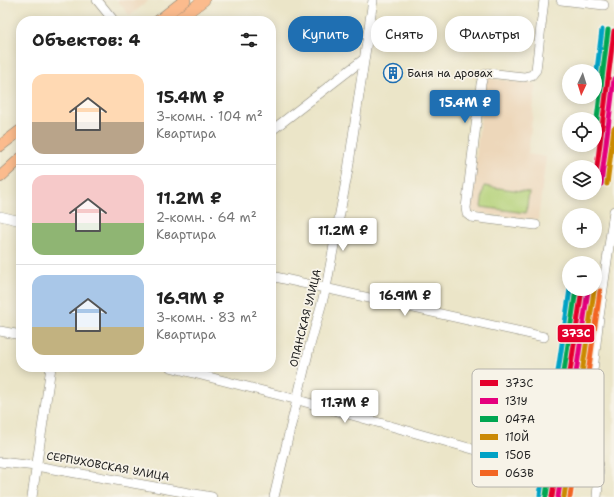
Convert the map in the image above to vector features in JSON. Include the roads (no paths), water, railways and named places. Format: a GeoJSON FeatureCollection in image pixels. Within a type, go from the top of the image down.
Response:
{"type":"FeatureCollection","features":[{"type":"Feature","properties":{"kind":"main road"},"geometry":{"type":"LineString","coordinates":[[164,16],[185,0]]}},
{"type":"Feature","properties":{"kind":"main road"},"geometry":{"type":"LineString","coordinates":[[183,16],[204,0]]}},
{"type":"Feature","properties":{"kind":"main road"},"geometry":{"type":"LineString","coordinates":[[0,150],[4,143],[16,134]]}},
{"type":"Feature","properties":{"kind":"main road"},"geometry":{"type":"LineString","coordinates":[[0,177],[16,163]]}},
{"type":"Feature","properties":{"kind":"street"},"geometry":{"type":"LineString","coordinates":[[97,0],[110,16]]}},
{"type":"Feature","properties":{"kind":"street","name":"ОПАНСКАЯ УЛИЦА"},"geometry":{"type":"LineString","coordinates":[[274,497],[309,349],[326,288],[348,170],[374,0]]}},
{"type":"Feature","properties":{"kind":"street"},"geometry":{"type":"LineString","coordinates":[[536,225],[471,217],[466,214],[466,208],[483,76],[488,73],[524,77],[532,75],[536,70],[544,0]]}},
{"type":"Feature","properties":{"kind":"street"},"geometry":{"type":"LineString","coordinates":[[561,0],[604,5]]}},
{"type":"Feature","properties":{"kind":"street"},"geometry":{"type":"LineString","coordinates":[[276,127],[364,59]]}},
{"type":"Feature","properties":{"kind":"street"},"geometry":{"type":"LineString","coordinates":[[593,369],[614,211]]}},
{"type":"Feature","properties":{"kind":"street"},"geometry":{"type":"LineString","coordinates":[[0,216],[16,220]]}},
{"type":"Feature","properties":{"kind":"street"},"geometry":{"type":"LineString","coordinates":[[276,277],[544,337]]}},
{"type":"Feature","properties":{"kind":"street"},"geometry":{"type":"LineString","coordinates":[[0,331],[16,334]]}},
{"type":"Feature","properties":{"kind":"street"},"geometry":{"type":"LineString","coordinates":[[32,497],[50,372]]}},
{"type":"Feature","properties":{"kind":"street"},"geometry":{"type":"LineString","coordinates":[[189,372],[298,400],[472,449]]}},
{"type":"Feature","properties":{"kind":"street","name":"СЕРПУХОВСКАЯ УЛИЦА"},"geometry":{"type":"LineString","coordinates":[[0,462],[36,466],[212,497]]}},
{"type":"Feature","properties":{"kind":"street"},"geometry":{"type":"LineString","coordinates":[[597,497],[598,487]]}},
{"type":"Feature","properties":{"kind":"place","name":"Баня на дровах"},"geometry":{"type":"Point","coordinates":[393,73]}}]}
